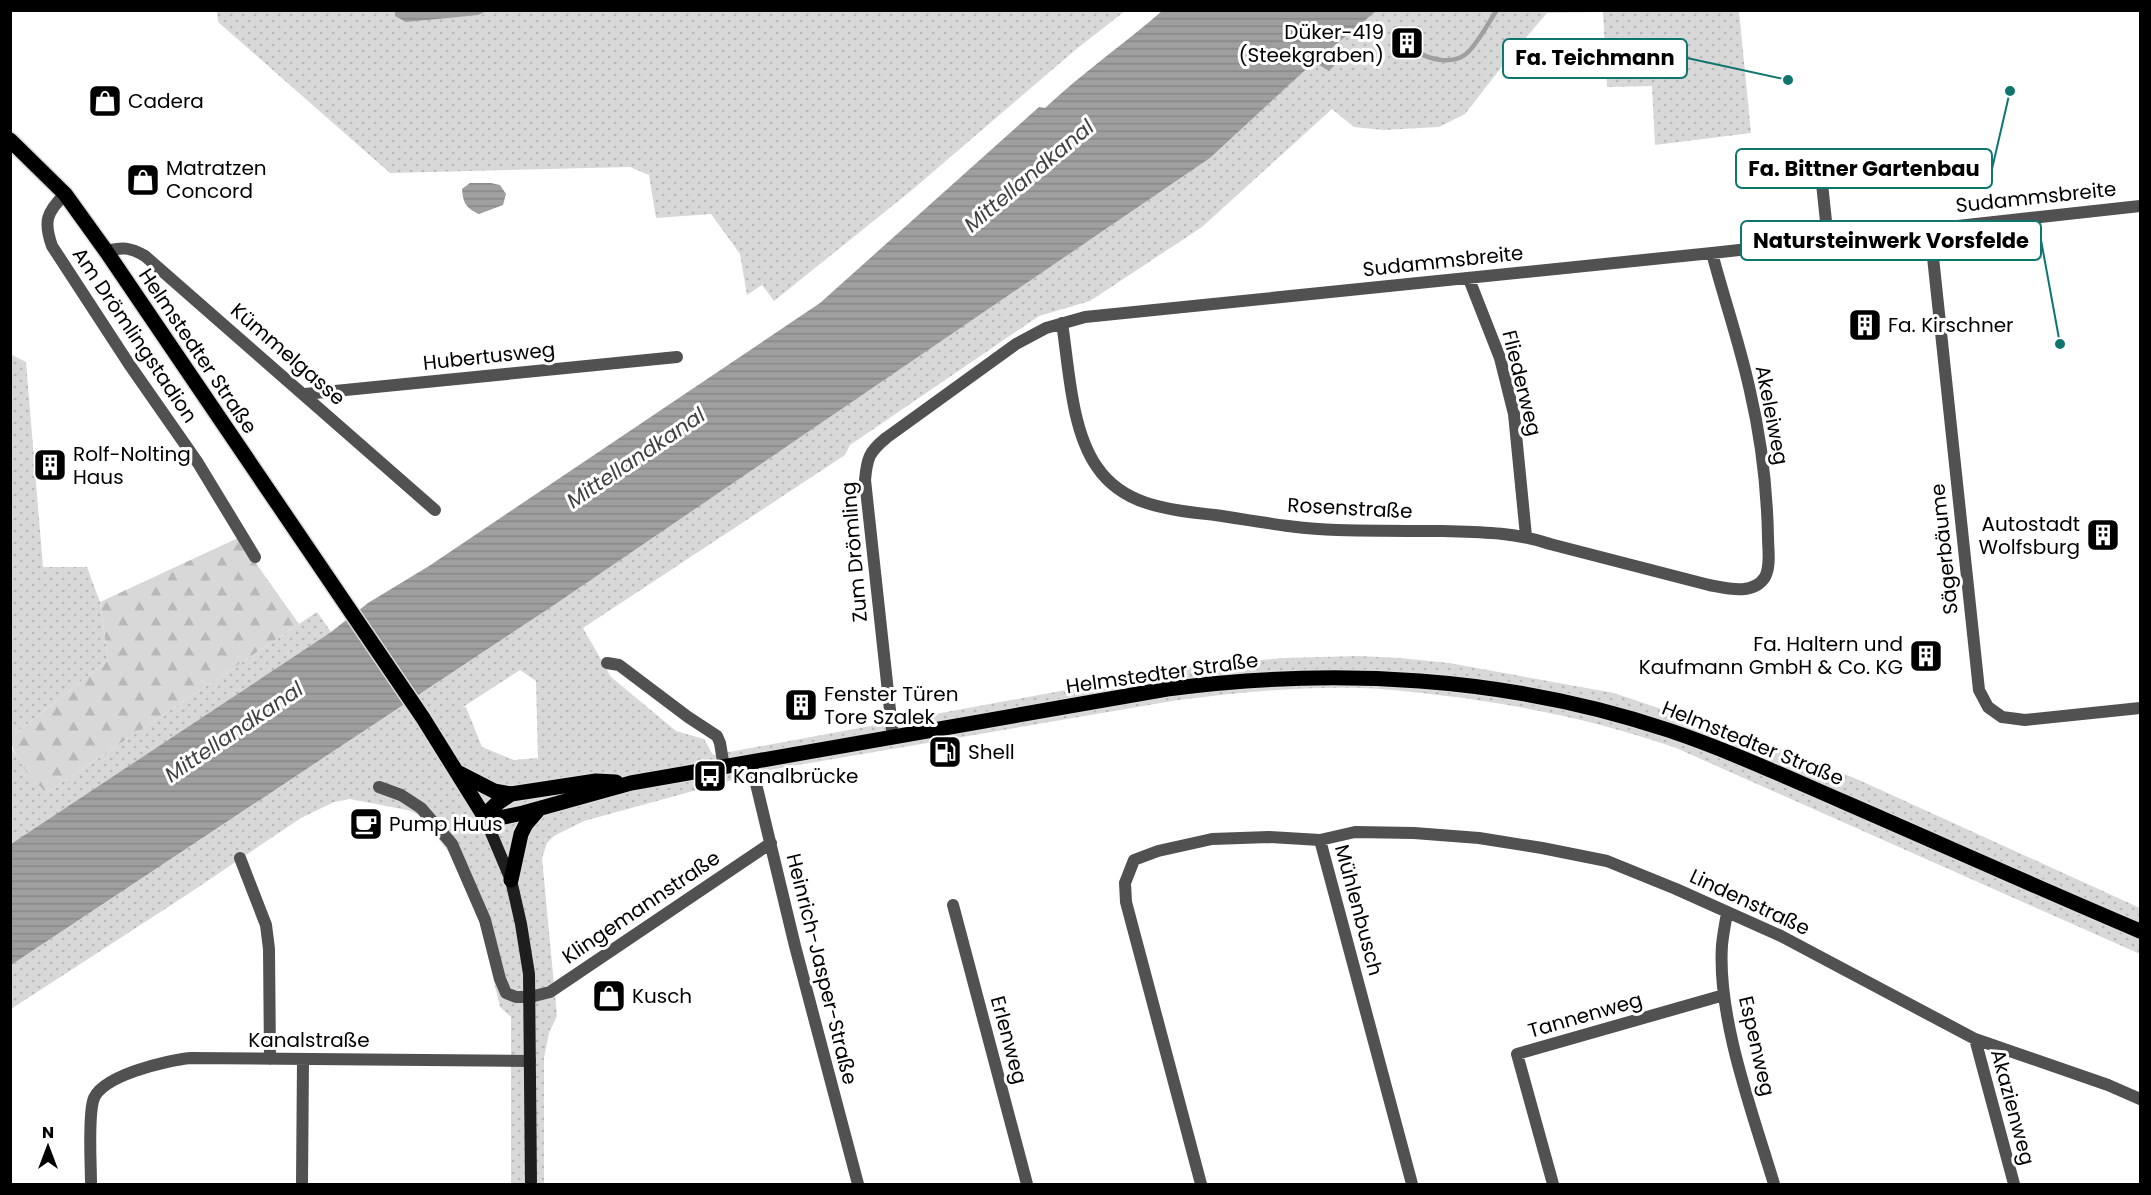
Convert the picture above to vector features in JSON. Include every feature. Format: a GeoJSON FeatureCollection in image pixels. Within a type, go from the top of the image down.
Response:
{"type":"FeatureCollection","features":[{"type":"Feature","properties":{"kind":"main road","name":"Helmstedter Straße"},"geometry":{"type":"LineString","coordinates":[[10,140],[65,194],[106,251],[423,718],[456,771]]}},
{"type":"Feature","properties":{"kind":"main road","name":"Helmstedter Straße"},"geometry":{"type":"LineString","coordinates":[[484,816],[504,817],[631,783],[1167,689],[1292,678],[1387,678],[1485,687],[1531,695],[1625,717],[1714,746],[2140,931]]}},
{"type":"Feature","properties":{"kind":"main road"},"geometry":{"type":"LineString","coordinates":[[456,771],[488,789],[512,794]]}},
{"type":"Feature","properties":{"kind":"main road"},"geometry":{"type":"LineString","coordinates":[[456,771],[484,816],[511,880],[525,945],[530,997],[531,1185]]}},
{"type":"Feature","properties":{"kind":"main road","name":"Helmstedter Straße"},"geometry":{"type":"LineString","coordinates":[[484,816],[495,805],[512,794],[596,781],[631,783]]}},
{"type":"Feature","properties":{"kind":"main road"},"geometry":{"type":"LineString","coordinates":[[511,880],[521,834],[526,824],[541,808]]}},
{"type":"Feature","properties":{"kind":"street"},"geometry":{"type":"LineString","coordinates":[[1821,165],[1828,240]]}},
{"type":"Feature","properties":{"kind":"street","name":"Am Drömlingstadion"},"geometry":{"type":"LineString","coordinates":[[65,194],[52,206],[47,218],[47,232],[52,246],[129,364],[198,463],[255,557]]}},
{"type":"Feature","properties":{"kind":"street","name":"Sudammsbreite"},"geometry":{"type":"LineString","coordinates":[[1062,323],[1085,317],[1469,279],[2140,206]]}},
{"type":"Feature","properties":{"kind":"street","name":"Sägerbäume"},"geometry":{"type":"LineString","coordinates":[[1930,229],[1979,690],[1988,707],[2001,717],[2025,720],[2140,708]]}},
{"type":"Feature","properties":{"kind":"street","name":"Kümmelgasse"},"geometry":{"type":"LineString","coordinates":[[106,251],[122,247],[134,249],[145,256],[435,510]]}},
{"type":"Feature","properties":{"kind":"street","name":"Akeleiweg"},"geometry":{"type":"LineString","coordinates":[[1712,253],[1750,391],[1764,474],[1768,560],[1765,578],[1758,585]]}},
{"type":"Feature","properties":{"kind":"street","name":"Fliederweg"},"geometry":{"type":"LineString","coordinates":[[1469,279],[1500,358],[1514,414],[1526,536]]}},
{"type":"Feature","properties":{"kind":"street","name":"Rosenstraße"},"geometry":{"type":"LineString","coordinates":[[1062,323],[1079,430],[1087,451],[1097,468],[1117,489],[1148,504],[1297,527],[1335,530],[1483,532],[1526,536],[1709,585],[1747,589],[1758,585]]}},
{"type":"Feature","properties":{"kind":"street","name":"Zum Drömling"},"geometry":{"type":"LineString","coordinates":[[893,738],[866,480],[868,458],[874,448],[886,438],[1016,344],[1046,328],[1062,323]]}},
{"type":"Feature","properties":{"kind":"street","name":"Hubertusweg"},"geometry":{"type":"LineString","coordinates":[[305,394],[677,357]]}},
{"type":"Feature","properties":{"kind":"street"},"geometry":{"type":"LineString","coordinates":[[607,663],[619,665],[717,736],[724,767]]}},
{"type":"Feature","properties":{"kind":"street","name":"Heinrich-Jasper-Straße"},"geometry":{"type":"LineString","coordinates":[[751,762],[795,946],[858,1185]]}},
{"type":"Feature","properties":{"kind":"street"},"geometry":{"type":"LineString","coordinates":[[379,788],[401,795],[421,808],[452,844],[484,920],[506,993],[516,997],[530,997]]}},
{"type":"Feature","properties":{"kind":"street","name":"Lindenstraße"},"geometry":{"type":"LineString","coordinates":[[1320,840],[1356,832],[1414,833],[1479,838],[1607,861],[1781,936],[1975,1039],[2108,1085],[2140,1099]]}},
{"type":"Feature","properties":{"kind":"street","name":"Mühlenbusch"},"geometry":{"type":"LineString","coordinates":[[1201,1185],[1126,902],[1125,883],[1134,860],[1158,851],[1212,839],[1269,837],[1320,840],[1412,1185]]}},
{"type":"Feature","properties":{"kind":"street","name":"Klingemannstraße"},"geometry":{"type":"LineString","coordinates":[[530,997],[550,992],[771,843]]}},
{"type":"Feature","properties":{"kind":"street"},"geometry":{"type":"LineString","coordinates":[[240,858],[266,925],[269,949],[270,1059]]}},
{"type":"Feature","properties":{"kind":"street","name":"Erlenweg"},"geometry":{"type":"LineString","coordinates":[[953,905],[1027,1185]]}},
{"type":"Feature","properties":{"kind":"street","name":"Espenweg"},"geometry":{"type":"LineString","coordinates":[[1727,913],[1722,946],[1724,995],[1746,1090],[1774,1185]]}},
{"type":"Feature","properties":{"kind":"street","name":"Tannenweg"},"geometry":{"type":"LineString","coordinates":[[1553,1185],[1517,1054],[1724,995]]}},
{"type":"Feature","properties":{"kind":"street","name":"Akazienweg"},"geometry":{"type":"LineString","coordinates":[[1975,1039],[2014,1185]]}},
{"type":"Feature","properties":{"kind":"street","name":"Kanalstraße"},"geometry":{"type":"LineString","coordinates":[[91,1185],[92,1112],[96,1094],[107,1083],[156,1063],[191,1058],[531,1061]]}},
{"type":"Feature","properties":{"kind":"street"},"geometry":{"type":"LineString","coordinates":[[302,1185],[303,1059]]}},
{"type":"Feature","properties":{"kind":"green space"},"geometry":{"type":"Polygon","coordinates":[[[1376,10],[1739,11],[1751,133],[1655,145],[1652,86],[1607,87],[1603,12],[1547,13],[1465,114],[1439,127],[1383,130],[1354,127],[1332,109],[1202,227],[1090,301],[1039,316],[850,445],[845,455],[583,628],[611,677],[676,731],[704,739],[713,755],[1191,667],[1283,658],[1359,656],[1449,663],[1614,693],[1795,754],[1859,780],[2140,908],[2140,954],[1676,748],[1649,739],[1571,718],[1464,698],[1373,689],[1314,688],[1178,700],[769,770],[584,821],[554,836],[547,843],[542,858],[557,1016],[549,1033],[544,1058],[544,1184],[511,1184],[511,1017],[500,1007],[480,923],[449,852],[418,814],[407,810],[350,799],[334,802],[301,818],[11,1009],[11,965],[488,649],[1210,158],[1314,62],[1330,70],[1336,64],[1327,52],[1376,10]],[[520,670],[463,707],[466,707],[482,747],[514,760],[537,758],[538,760],[536,681],[520,670]]]}},
{"type":"Feature","properties":{"kind":"green space"},"geometry":{"type":"Polygon","coordinates":[[[217,11],[1125,11],[1074,51],[912,190],[774,301],[762,285],[747,295],[740,254],[711,214],[656,218],[649,175],[630,167],[390,173],[218,22],[217,11]]]}},
{"type":"Feature","properties":{"kind":"green space"},"geometry":{"type":"Polygon","coordinates":[[[10,354],[26,362],[43,567],[87,567],[100,602],[108,660],[11,737],[10,354]]]}},
{"type":"Feature","properties":{"kind":"green space"},"geometry":{"type":"Polygon","coordinates":[[[238,538],[299,624],[46,793],[18,760],[11,737],[108,660],[100,602],[238,538]]]}},
{"type":"Feature","properties":{"kind":"green space"},"geometry":{"type":"Polygon","coordinates":[[[317,612],[331,632],[11,844],[10,746],[23,766],[46,793],[317,612]]]}},
{"type":"Feature","properties":{"kind":"water"},"geometry":{"type":"Polygon","coordinates":[[[395,10],[486,11],[478,15],[406,22],[395,16],[395,10]]]}},
{"type":"Feature","properties":{"kind":"water","name":"Mittellandkanal"},"geometry":{"type":"Polygon","coordinates":[[[1162,11],[1376,11],[1327,52],[1336,64],[1329,71],[1314,62],[1210,158],[554,605],[11,965],[11,844],[331,632],[368,603],[429,566],[820,303],[1039,107],[1045,108],[1162,11]]]}},
{"type":"Feature","properties":{"kind":"water"},"geometry":{"type":"Polygon","coordinates":[[[470,183],[500,185],[506,194],[503,205],[479,214],[471,210],[464,201],[462,189],[470,183]]]}},
{"type":"Feature","properties":{"kind":"waterway"},"geometry":{"type":"LineString","coordinates":[[1416,51],[1441,60],[1454,59],[1466,54],[1497,10]]}},
{"type":"Feature","properties":{"kind":"place","name":"Düker-419 (Steekgraben)"},"geometry":{"type":"Point","coordinates":[1407,43]}},
{"type":"Feature","properties":{"kind":"place","name":"Fa. Teichmann"},"geometry":{"type":"Point","coordinates":[1788,80]}},
{"type":"Feature","properties":{"kind":"place","name":"Fa. Bittner Gartenbau"},"geometry":{"type":"Point","coordinates":[2010,91]}},
{"type":"Feature","properties":{"kind":"place","name":"Cadera"},"geometry":{"type":"Point","coordinates":[105,101]}},
{"type":"Feature","properties":{"kind":"place","name":"Matratzen Concord"},"geometry":{"type":"Point","coordinates":[143,180]}},
{"type":"Feature","properties":{"kind":"place","name":"Fa. Kirschner"},"geometry":{"type":"Point","coordinates":[1865,325]}},
{"type":"Feature","properties":{"kind":"place","name":"Natursteinwerk Vorsfelde"},"geometry":{"type":"Point","coordinates":[2060,344]}},
{"type":"Feature","properties":{"kind":"place","name":"Rolf-Nolting Haus"},"geometry":{"type":"Point","coordinates":[50,465]}},
{"type":"Feature","properties":{"kind":"place","name":"Autostadt Wolfsburg"},"geometry":{"type":"Point","coordinates":[2103,535]}},
{"type":"Feature","properties":{"kind":"place","name":"Fa. Haltern und Kaufmann GmbH & Co. KG"},"geometry":{"type":"Point","coordinates":[1926,656]}},
{"type":"Feature","properties":{"kind":"place","name":"Fenster Türen Tore Szalek"},"geometry":{"type":"Point","coordinates":[801,705]}},
{"type":"Feature","properties":{"kind":"place","name":"Shell"},"geometry":{"type":"Point","coordinates":[945,752]}},
{"type":"Feature","properties":{"kind":"place","name":"Kanalbrücke"},"geometry":{"type":"Point","coordinates":[710,776]}},
{"type":"Feature","properties":{"kind":"place","name":"Pump Huus"},"geometry":{"type":"Point","coordinates":[366,824]}},
{"type":"Feature","properties":{"kind":"place","name":"Kusch"},"geometry":{"type":"Point","coordinates":[609,996]}}]}
